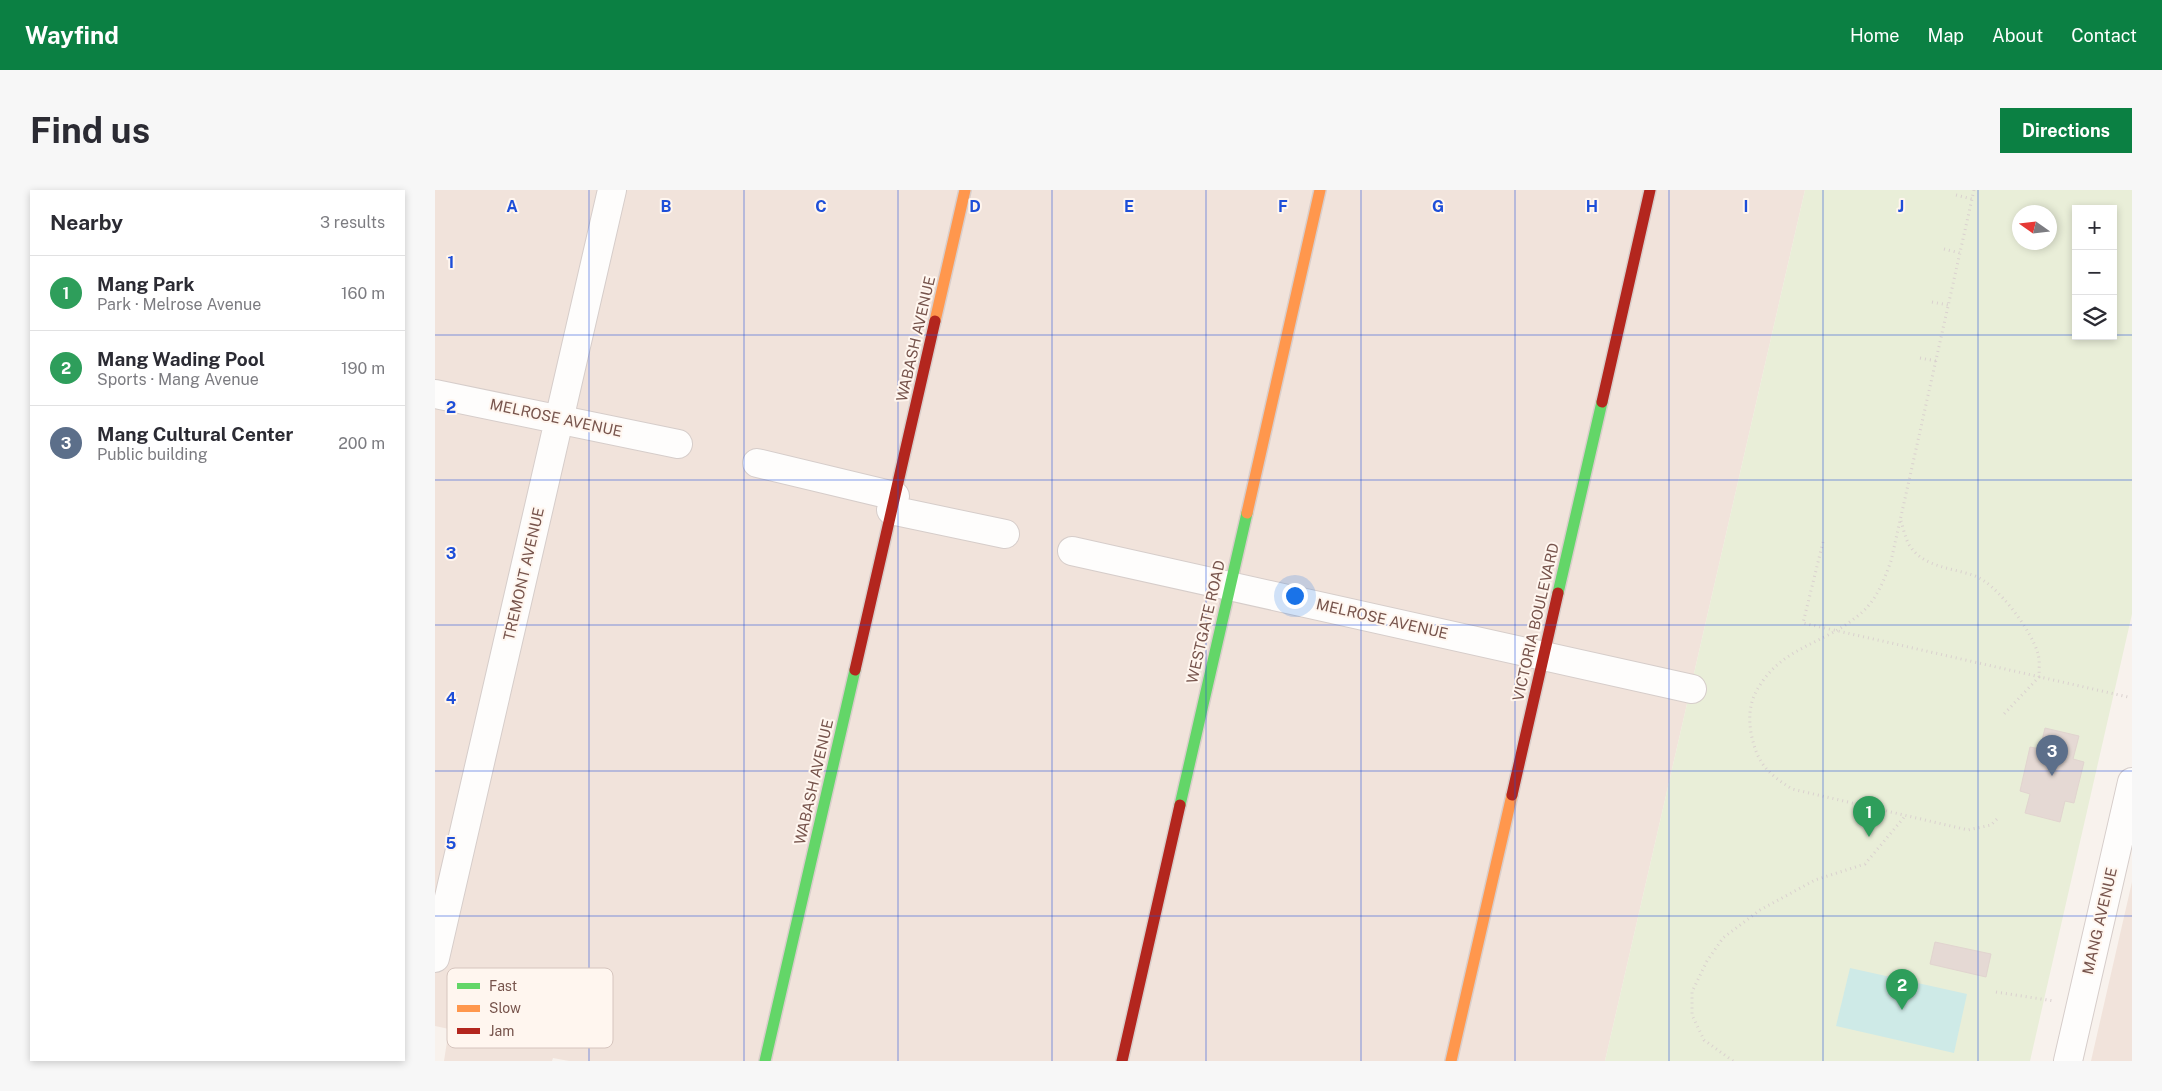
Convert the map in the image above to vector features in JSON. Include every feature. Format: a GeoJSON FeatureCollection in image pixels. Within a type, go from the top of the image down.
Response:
{"type":"FeatureCollection","features":[{"type":"Feature","properties":{"kind":"street","name":"TREMONT AVENUE"},"geometry":{"type":"LineString","coordinates":[[435,958],[612,190]]}},
{"type":"Feature","properties":{"kind":"street","name":"WABASH AVENUE"},"geometry":{"type":"LineString","coordinates":[[765,1061],[965,190]]}},
{"type":"Feature","properties":{"kind":"street","name":"WESTGATE ROAD"},"geometry":{"type":"LineString","coordinates":[[1121,1061],[1320,190]]}},
{"type":"Feature","properties":{"kind":"street","name":"VICTORIA BOULEVARD"},"geometry":{"type":"LineString","coordinates":[[1451,1061],[1651,190]]}},
{"type":"Feature","properties":{"kind":"street","name":"MELROSE AVENUE"},"geometry":{"type":"LineString","coordinates":[[435,394],[560,418],[677,444]]}},
{"type":"Feature","properties":{"kind":"street"},"geometry":{"type":"LineString","coordinates":[[757,463],[1005,534]]}},
{"type":"Feature","properties":{"kind":"street","name":"MELROSE AVENUE"},"geometry":{"type":"LineString","coordinates":[[1072,551],[1692,689]]}},
{"type":"Feature","properties":{"kind":"street","name":"MANG AVENUE"},"geometry":{"type":"LineString","coordinates":[[2068,1061],[2132,782]]}},
{"type":"Feature","properties":{"kind":"path"},"geometry":{"type":"LineString","coordinates":[[1974,190],[1891,561],[1875,597],[1856,618],[1837,631],[1789,654],[1769,671],[1751,700],[1749,710],[1756,754],[1772,776],[1792,789],[1968,830],[1991,825],[1998,818]]}},
{"type":"Feature","properties":{"kind":"path"},"geometry":{"type":"LineString","coordinates":[[1956,195],[1972,198]]}},
{"type":"Feature","properties":{"kind":"path"},"geometry":{"type":"LineString","coordinates":[[1944,249],[1960,253]]}},
{"type":"Feature","properties":{"kind":"path"},"geometry":{"type":"LineString","coordinates":[[1932,302],[1948,306]]}},
{"type":"Feature","properties":{"kind":"path"},"geometry":{"type":"LineString","coordinates":[[1920,358],[1936,361]]}},
{"type":"Feature","properties":{"kind":"path"},"geometry":{"type":"LineString","coordinates":[[1901,520],[1908,543],[1922,558],[1939,566],[1976,576],[1995,590],[2015,612],[2039,655],[2039,677],[2004,714]]}},
{"type":"Feature","properties":{"kind":"path"},"geometry":{"type":"LineString","coordinates":[[1823,542],[1803,623],[2128,697]]}},
{"type":"Feature","properties":{"kind":"path"},"geometry":{"type":"LineString","coordinates":[[1733,1061],[1704,1040],[1692,1015],[1692,992],[1707,961],[1723,938],[1760,910],[1815,880],[1865,864],[1906,815]]}},
{"type":"Feature","properties":{"kind":"path"},"geometry":{"type":"LineString","coordinates":[[1996,992],[2058,1002]]}},
{"type":"Feature","properties":{"kind":"shaded area"},"geometry":{"type":"Polygon","coordinates":[[[435,190],[1805,190],[1605,1061],[569,1061],[553,1058],[552,1061],[444,1061],[447,1042],[447,1048],[613,1048],[613,968],[447,968],[447,1029],[435,1026],[435,190]]]}},
{"type":"Feature","properties":{"kind":"shaded area"},"geometry":{"type":"Polygon","coordinates":[[[2132,882],[2132,1061],[2091,1061],[2132,882]]]}},
{"type":"Feature","properties":{"kind":"green space"},"geometry":{"type":"Polygon","coordinates":[[[1805,190],[2132,190],[2132,614],[2030,1061],[1605,1061],[1805,190]]]}},
{"type":"Feature","properties":{"kind":"water"},"geometry":{"type":"Polygon","coordinates":[[[1850,968],[1967,994],[1954,1053],[1836,1026],[1850,968]]]}},
{"type":"Feature","properties":{"kind":"building"},"geometry":{"type":"Polygon","coordinates":[[[2045,728],[2079,736],[2073,759],[2084,762],[2074,803],[2065,801],[2060,822],[2025,813],[2030,794],[2020,791],[2030,747],[2040,749],[2045,728]]]}},
{"type":"Feature","properties":{"kind":"building"},"geometry":{"type":"Polygon","coordinates":[[[1935,942],[1991,954],[1986,977],[1930,964],[1935,942]]]}},
{"type":"Feature","properties":{"kind":"traffic: fast"},"geometry":{"type":"LineString","coordinates":[[1558,593],[1602,402]]}},
{"type":"Feature","properties":{"kind":"traffic: fast"},"geometry":{"type":"LineString","coordinates":[[1180,805],[1247,513]]}},
{"type":"Feature","properties":{"kind":"traffic: fast"},"geometry":{"type":"LineString","coordinates":[[765,1061],[855,670]]}},
{"type":"Feature","properties":{"kind":"traffic: slow"},"geometry":{"type":"LineString","coordinates":[[935,321],[965,190]]}},
{"type":"Feature","properties":{"kind":"traffic: slow"},"geometry":{"type":"LineString","coordinates":[[1247,513],[1320,190]]}},
{"type":"Feature","properties":{"kind":"traffic: slow"},"geometry":{"type":"LineString","coordinates":[[1451,1061],[1512,795]]}},
{"type":"Feature","properties":{"kind":"traffic: jam"},"geometry":{"type":"LineString","coordinates":[[1602,402],[1650,190]]}},
{"type":"Feature","properties":{"kind":"traffic: jam"},"geometry":{"type":"LineString","coordinates":[[855,670],[935,321]]}},
{"type":"Feature","properties":{"kind":"traffic: jam"},"geometry":{"type":"LineString","coordinates":[[1512,795],[1558,593]]}},
{"type":"Feature","properties":{"kind":"traffic: jam"},"geometry":{"type":"LineString","coordinates":[[1122,1061],[1180,805]]}},
{"type":"Feature","properties":{"kind":"place","name":"Mang Cultural Center"},"geometry":{"type":"Point","coordinates":[2052,776]}},
{"type":"Feature","properties":{"kind":"place","name":"Mang Park"},"geometry":{"type":"Point","coordinates":[1869,837]}},
{"type":"Feature","properties":{"kind":"place","name":"Mang Wading Pool"},"geometry":{"type":"Point","coordinates":[1902,1010]}}]}
